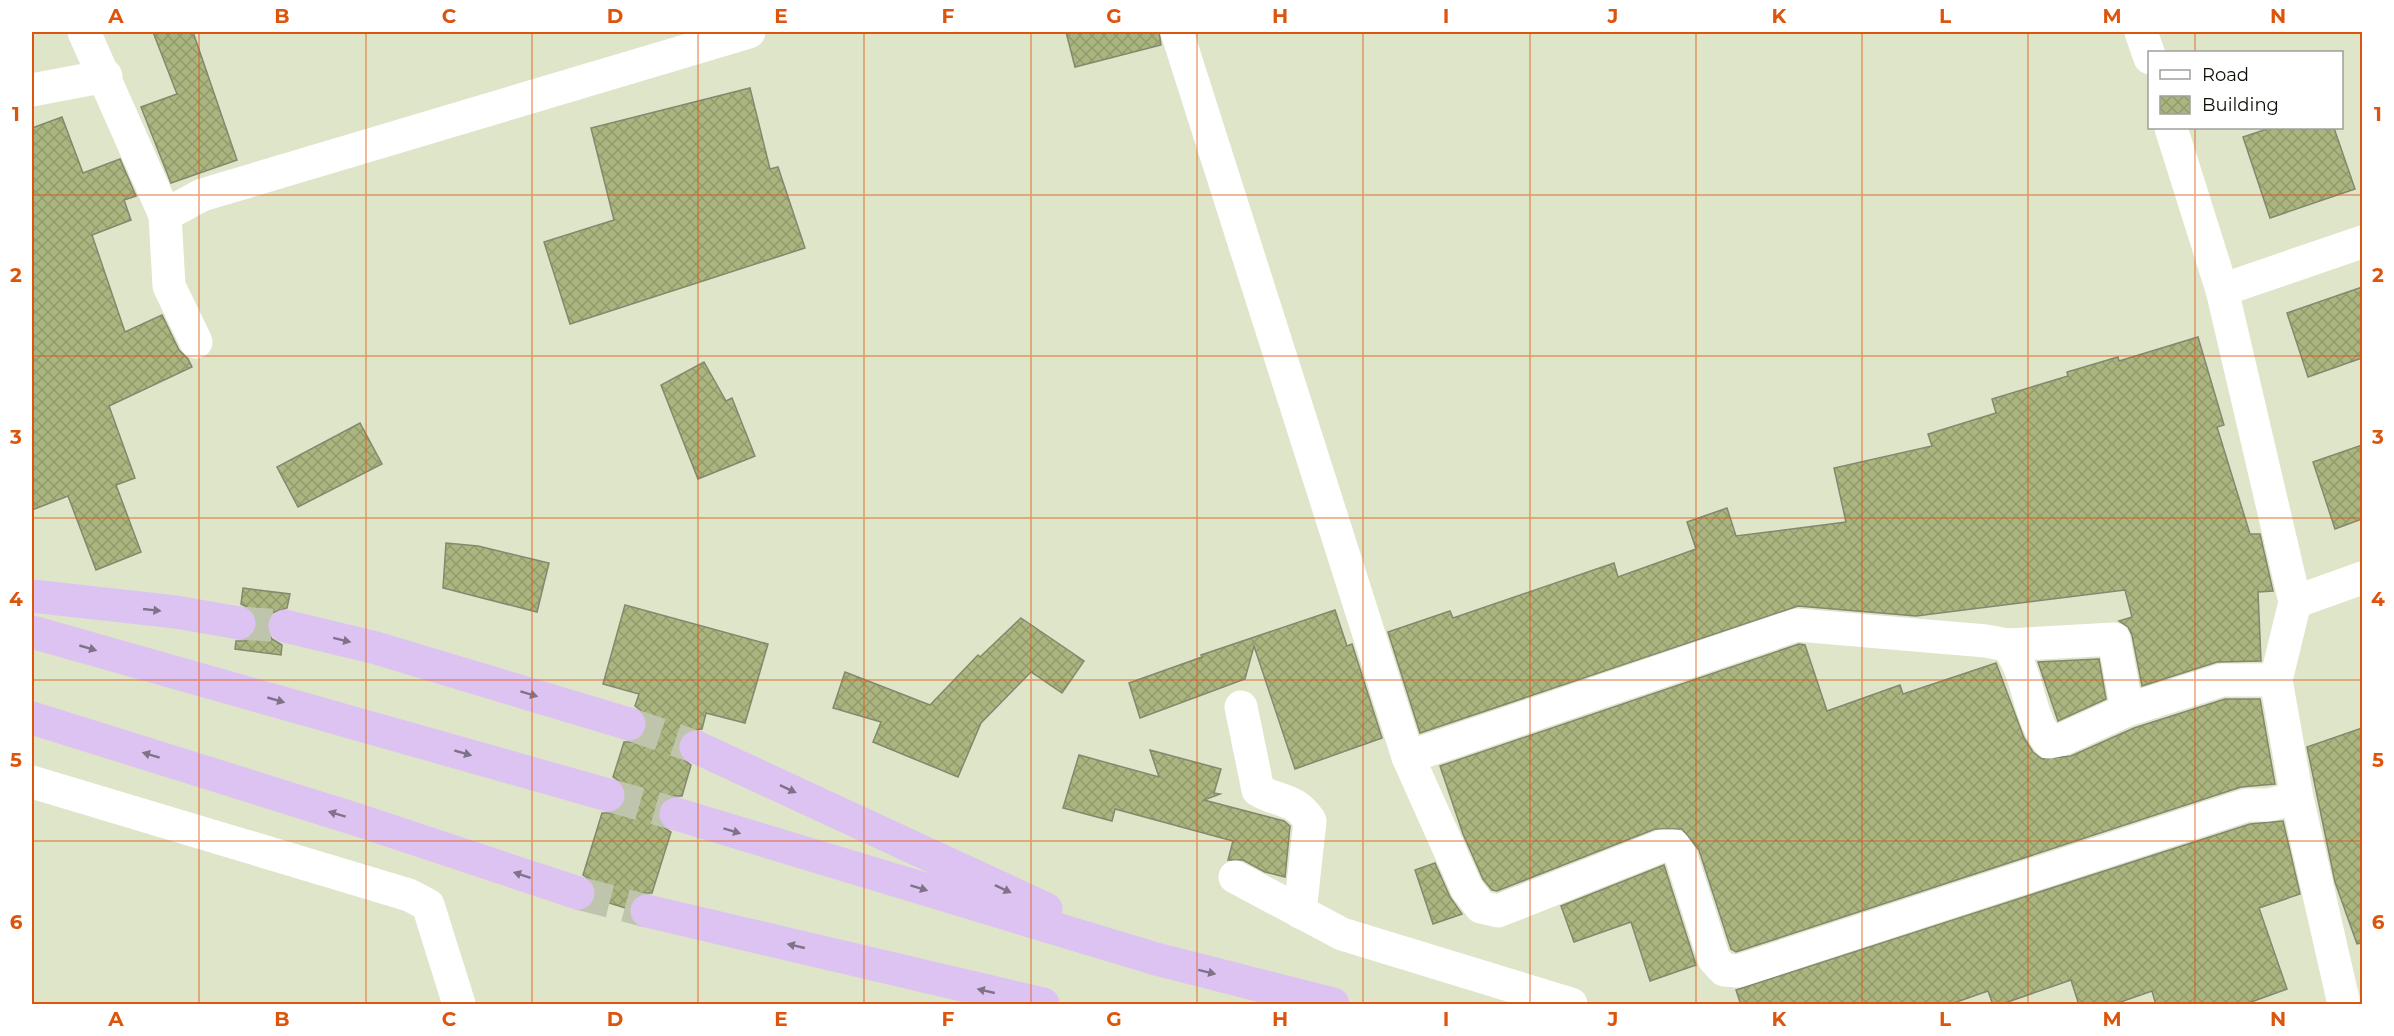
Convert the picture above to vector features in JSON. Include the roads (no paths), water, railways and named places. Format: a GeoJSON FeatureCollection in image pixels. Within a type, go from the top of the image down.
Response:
{"type":"FeatureCollection","features":[{"type":"Feature","properties":{"kind":"highway"},"geometry":{"type":"LineString","coordinates":[[32,596],[176,612],[239,623]]}},
{"type":"Feature","properties":{"kind":"highway"},"geometry":{"type":"LineString","coordinates":[[285,626],[376,648],[629,724]]}},
{"type":"Feature","properties":{"kind":"highway"},"geometry":{"type":"LineString","coordinates":[[32,632],[608,795]]}},
{"type":"Feature","properties":{"kind":"highway"},"geometry":{"type":"LineString","coordinates":[[32,718],[355,819],[578,893]]}},
{"type":"Feature","properties":{"kind":"highway"},"geometry":{"type":"LineString","coordinates":[[696,747],[1156,959]]}},
{"type":"Feature","properties":{"kind":"highway"},"geometry":{"type":"LineString","coordinates":[[676,814],[1156,959],[1334,1005]]}},
{"type":"Feature","properties":{"kind":"highway"},"geometry":{"type":"LineString","coordinates":[[647,911],[1043,1005]]}},
{"type":"Feature","properties":{"kind":"street"},"geometry":{"type":"LineString","coordinates":[[84,32],[106,76],[165,215],[169,286],[196,342]]}},
{"type":"Feature","properties":{"kind":"street"},"geometry":{"type":"LineString","coordinates":[[165,215],[202,195],[748,32]]}},
{"type":"Feature","properties":{"kind":"street"},"geometry":{"type":"LineString","coordinates":[[1177,32],[1408,757],[1467,889],[1481,907],[1498,911],[1662,846],[1674,846],[1681,856],[1714,959],[1724,970],[1738,971],[2247,805],[2268,805],[2297,798]]}},
{"type":"Feature","properties":{"kind":"street"},"geometry":{"type":"LineString","coordinates":[[2141,32],[2148,52]]}},
{"type":"Feature","properties":{"kind":"street"},"geometry":{"type":"LineString","coordinates":[[32,90],[106,76]]}},
{"type":"Feature","properties":{"kind":"street"},"geometry":{"type":"LineString","coordinates":[[2171,129],[2222,290],[2295,602],[2276,680],[2297,798],[2344,1005]]}},
{"type":"Feature","properties":{"kind":"street"},"geometry":{"type":"LineString","coordinates":[[2222,290],[2362,242]]}},
{"type":"Feature","properties":{"kind":"street"},"geometry":{"type":"LineString","coordinates":[[2295,602],[2362,578]]}},
{"type":"Feature","properties":{"kind":"street"},"geometry":{"type":"LineString","coordinates":[[1408,757],[1797,625],[1986,641],[2007,645],[2114,639],[2117,645],[2127,710]]}},
{"type":"Feature","properties":{"kind":"street"},"geometry":{"type":"LineString","coordinates":[[2007,645],[2018,660],[2037,727],[2049,742],[2063,739],[2127,710],[2222,680],[2276,680]]}},
{"type":"Feature","properties":{"kind":"street"},"geometry":{"type":"LineString","coordinates":[[1241,707],[1258,790],[1271,798],[1297,805],[1310,821],[1300,912]]}},
{"type":"Feature","properties":{"kind":"street"},"geometry":{"type":"LineString","coordinates":[[32,783],[409,895],[428,905],[459,1005]]}},
{"type":"Feature","properties":{"kind":"street"},"geometry":{"type":"LineString","coordinates":[[1235,877],[1342,934],[1571,1005]]}},
{"type":"Feature","properties":{"kind":"tunnel"},"geometry":{"type":"LineString","coordinates":[[239,623],[285,626]]}},
{"type":"Feature","properties":{"kind":"tunnel"},"geometry":{"type":"LineString","coordinates":[[629,724],[696,747]]}},
{"type":"Feature","properties":{"kind":"tunnel"},"geometry":{"type":"LineString","coordinates":[[608,795],[676,814]]}},
{"type":"Feature","properties":{"kind":"tunnel"},"geometry":{"type":"LineString","coordinates":[[578,893],[647,911]]}}]}
